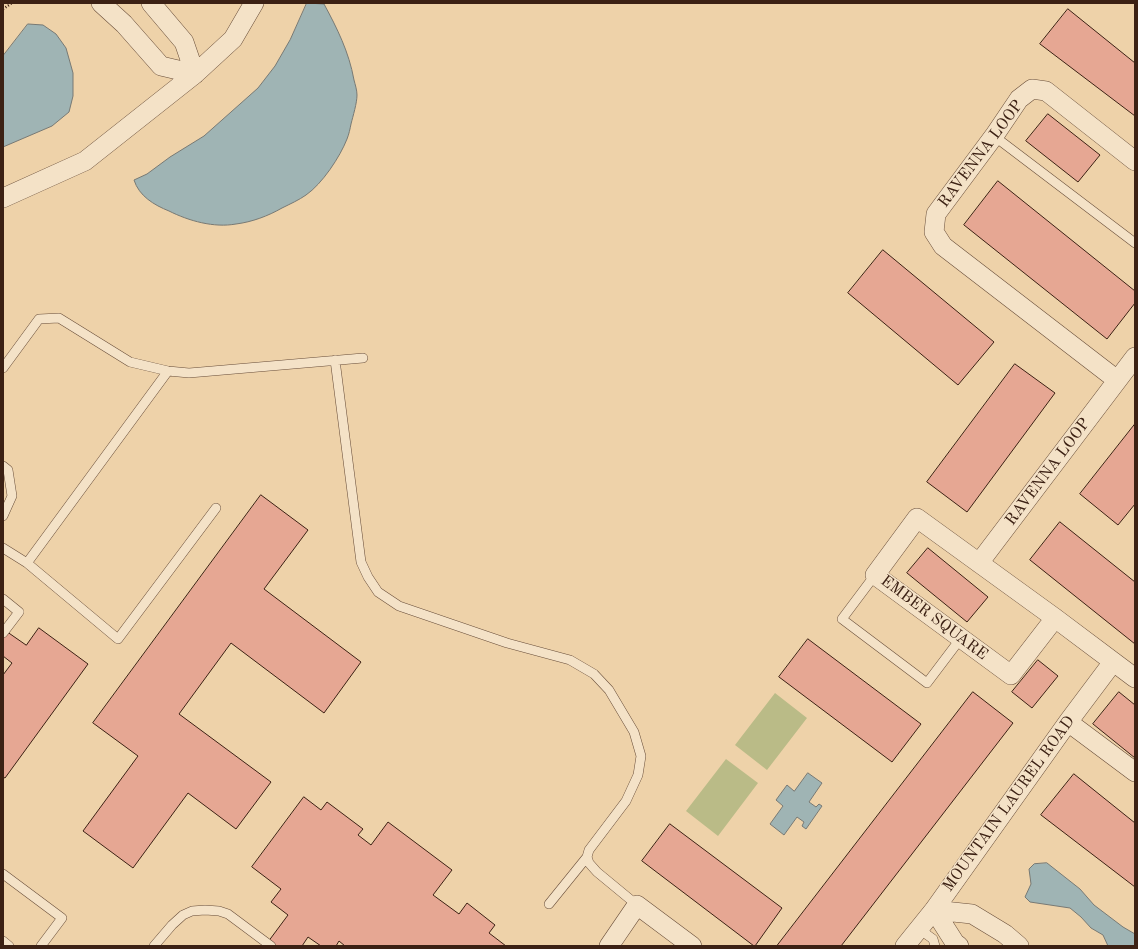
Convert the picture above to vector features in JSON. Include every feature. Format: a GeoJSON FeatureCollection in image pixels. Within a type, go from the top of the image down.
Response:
{"type":"FeatureCollection","features":[{"type":"Feature","properties":{"kind":"street"},"geometry":{"type":"LineString","coordinates":[[101,3],[124,24],[160,66],[195,74]]}},
{"type":"Feature","properties":{"kind":"street"},"geometry":{"type":"LineString","coordinates":[[151,3],[184,42],[195,74]]}},
{"type":"Feature","properties":{"kind":"street"},"geometry":{"type":"LineString","coordinates":[[3,198],[85,161],[195,74],[233,39],[254,3]]}},
{"type":"Feature","properties":{"kind":"street","name":"RAVENNA LOOP"},"geometry":{"type":"LineString","coordinates":[[1117,380],[943,246],[934,232],[936,214],[1019,100],[1032,89],[1046,91],[1135,161]]}},
{"type":"Feature","properties":{"kind":"street","name":"RAVENNA LOOP"},"geometry":{"type":"LineString","coordinates":[[979,563],[1135,357]]}},
{"type":"Feature","properties":{"kind":"street","name":"EMBER SQUARE"},"geometry":{"type":"LineString","coordinates":[[1055,618],[1011,675],[875,575],[917,518],[1055,618],[1135,678]]}},
{"type":"Feature","properties":{"kind":"street","name":"MOUNTAIN LAUREL ROAD"},"geometry":{"type":"LineString","coordinates":[[905,946],[934,910],[1068,722],[1113,662]]}},
{"type":"Feature","properties":{"kind":"street"},"geometry":{"type":"LineString","coordinates":[[1068,722],[1135,772]]}},
{"type":"Feature","properties":{"kind":"street"},"geometry":{"type":"LineString","coordinates":[[609,946],[637,905],[692,946]]}},
{"type":"Feature","properties":{"kind":"street"},"geometry":{"type":"LineString","coordinates":[[934,910],[955,943],[959,946]]}},
{"type":"Feature","properties":{"kind":"street"},"geometry":{"type":"LineString","coordinates":[[934,910],[972,914],[1005,934],[1019,946]]}},
{"type":"Feature","properties":{"kind":"lane"},"geometry":{"type":"LineString","coordinates":[[994,136],[1135,243]]}},
{"type":"Feature","properties":{"kind":"lane"},"geometry":{"type":"LineString","coordinates":[[3,368],[39,319],[59,318],[130,362],[168,371],[189,373],[363,358]]}},
{"type":"Feature","properties":{"kind":"lane"},"geometry":{"type":"LineString","coordinates":[[335,360],[361,562],[368,577],[378,592],[399,606],[507,643],[570,660],[594,674],[609,690],[634,732],[641,756],[638,775],[626,801],[589,850],[587,857],[549,904]]}},
{"type":"Feature","properties":{"kind":"lane"},"geometry":{"type":"LineString","coordinates":[[27,563],[168,371]]}},
{"type":"Feature","properties":{"kind":"lane"},"geometry":{"type":"LineString","coordinates":[[3,466],[8,470],[12,496],[3,516]]}},
{"type":"Feature","properties":{"kind":"lane"},"geometry":{"type":"LineString","coordinates":[[3,548],[27,563],[118,639],[216,508]]}},
{"type":"Feature","properties":{"kind":"lane"},"geometry":{"type":"LineString","coordinates":[[875,575],[842,619],[927,683],[961,638]]}},
{"type":"Feature","properties":{"kind":"lane"},"geometry":{"type":"LineString","coordinates":[[3,599],[19,612],[3,633]]}},
{"type":"Feature","properties":{"kind":"lane"},"geometry":{"type":"LineString","coordinates":[[587,857],[589,863],[597,872],[637,905]]}},
{"type":"Feature","properties":{"kind":"lane"},"geometry":{"type":"LineString","coordinates":[[3,874],[62,918],[41,946]]}},
{"type":"Feature","properties":{"kind":"lane"},"geometry":{"type":"LineString","coordinates":[[154,946],[172,925],[183,915],[192,910],[205,910],[219,911],[228,914],[271,946]]}},
{"type":"Feature","properties":{"kind":"lane"},"geometry":{"type":"LineString","coordinates":[[919,928],[933,938],[935,946]]}},
{"type":"Feature","properties":{"kind":"lane"},"geometry":{"type":"LineString","coordinates":[[3,941],[9,946]]}},
{"type":"Feature","properties":{"kind":"path"},"geometry":{"type":"LineString","coordinates":[[3,9],[12,3]]}},
{"type":"Feature","properties":{"kind":"green space"},"geometry":{"type":"Polygon","coordinates":[[[775,693],[807,718],[767,770],[735,745],[775,693]]]}},
{"type":"Feature","properties":{"kind":"green space"},"geometry":{"type":"Polygon","coordinates":[[[726,759],[758,783],[718,836],[686,811],[726,759]]]}},
{"type":"Feature","properties":{"kind":"shaded area"},"geometry":{"type":"Polygon","coordinates":[[[307,3],[324,4],[346,50],[357,93],[356,106],[347,139],[340,154],[324,177],[306,195],[277,211],[248,222],[228,225],[193,221],[163,209],[143,195],[136,186],[134,180],[147,174],[170,157],[204,136],[258,88],[275,66],[290,40],[307,3]]]}},
{"type":"Feature","properties":{"kind":"shaded area"},"geometry":{"type":"Polygon","coordinates":[[[28,24],[43,25],[56,34],[66,48],[73,73],[73,96],[69,112],[52,126],[3,147],[3,56],[28,24]]]}},
{"type":"Feature","properties":{"kind":"shaded area"},"geometry":{"type":"Polygon","coordinates":[[[808,773],[822,783],[809,802],[816,807],[819,804],[822,806],[806,829],[802,826],[804,822],[797,817],[784,835],[770,824],[783,806],[776,800],[787,785],[794,791],[808,773]]]}},
{"type":"Feature","properties":{"kind":"shaded area"},"geometry":{"type":"Polygon","coordinates":[[[1047,863],[1080,889],[1094,905],[1123,927],[1135,934],[1135,946],[1108,946],[1103,935],[1091,928],[1070,908],[1030,902],[1025,897],[1031,884],[1029,869],[1034,864],[1047,863]]]}},
{"type":"Feature","properties":{"kind":"building"},"geometry":{"type":"Polygon","coordinates":[[[1068,9],[1135,63],[1135,116],[1040,44],[1068,9]]]}},
{"type":"Feature","properties":{"kind":"building"},"geometry":{"type":"Polygon","coordinates":[[[1048,114],[1100,155],[1078,182],[1026,141],[1048,114]]]}},
{"type":"Feature","properties":{"kind":"building"},"geometry":{"type":"Polygon","coordinates":[[[998,181],[1135,291],[1135,303],[1107,339],[964,225],[998,181]]]}},
{"type":"Feature","properties":{"kind":"building"},"geometry":{"type":"Polygon","coordinates":[[[883,250],[994,342],[958,385],[848,293],[883,250]]]}},
{"type":"Feature","properties":{"kind":"building"},"geometry":{"type":"Polygon","coordinates":[[[1015,364],[1055,393],[967,512],[927,482],[1015,364]]]}},
{"type":"Feature","properties":{"kind":"building"},"geometry":{"type":"Polygon","coordinates":[[[1135,424],[1135,504],[1118,525],[1080,494],[1135,424]]]}},
{"type":"Feature","properties":{"kind":"building"},"geometry":{"type":"Polygon","coordinates":[[[261,495],[308,530],[264,589],[361,662],[324,713],[231,643],[179,714],[271,782],[236,829],[188,793],[133,868],[83,831],[138,756],[93,723],[261,495]]]}},
{"type":"Feature","properties":{"kind":"building"},"geometry":{"type":"Polygon","coordinates":[[[1060,522],[1135,582],[1135,644],[1030,560],[1060,522]]]}},
{"type":"Feature","properties":{"kind":"building"},"geometry":{"type":"Polygon","coordinates":[[[928,548],[988,597],[967,622],[907,573],[928,548]]]}},
{"type":"Feature","properties":{"kind":"building"},"geometry":{"type":"Polygon","coordinates":[[[39,628],[88,664],[5,778],[3,777],[3,675],[12,663],[3,656],[3,629],[26,645],[39,628]]]}},
{"type":"Feature","properties":{"kind":"building"},"geometry":{"type":"Polygon","coordinates":[[[808,639],[921,724],[892,762],[779,677],[808,639]]]}},
{"type":"Feature","properties":{"kind":"building"},"geometry":{"type":"Polygon","coordinates":[[[1038,660],[1058,676],[1032,708],[1012,692],[1038,660]]]}},
{"type":"Feature","properties":{"kind":"building"},"geometry":{"type":"Polygon","coordinates":[[[973,692],[1013,723],[841,946],[777,946],[973,692]]]}},
{"type":"Feature","properties":{"kind":"building"},"geometry":{"type":"Polygon","coordinates":[[[1119,692],[1135,705],[1135,758],[1093,724],[1119,692]]]}},
{"type":"Feature","properties":{"kind":"building"},"geometry":{"type":"Polygon","coordinates":[[[1074,774],[1135,823],[1135,887],[1041,815],[1074,774]]]}},
{"type":"Feature","properties":{"kind":"building"},"geometry":{"type":"Polygon","coordinates":[[[304,797],[321,810],[327,802],[363,829],[358,835],[371,845],[388,822],[452,870],[433,895],[459,914],[467,903],[495,925],[489,933],[506,946],[345,946],[339,941],[336,946],[321,946],[308,937],[302,946],[265,946],[288,915],[271,902],[281,889],[252,867],[304,797]]]}},
{"type":"Feature","properties":{"kind":"building"},"geometry":{"type":"Polygon","coordinates":[[[670,824],[782,908],[755,946],[642,861],[670,824]]]}}]}
